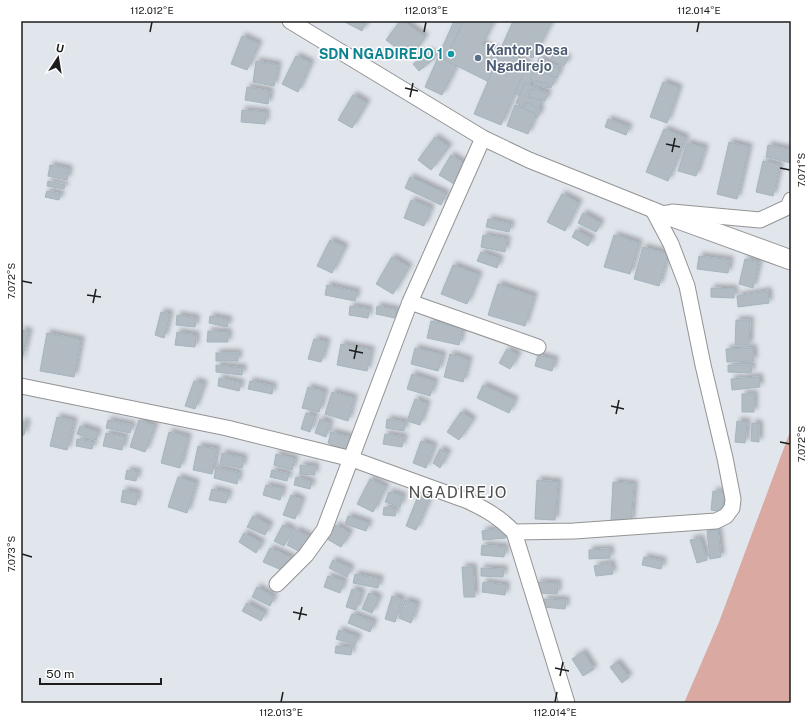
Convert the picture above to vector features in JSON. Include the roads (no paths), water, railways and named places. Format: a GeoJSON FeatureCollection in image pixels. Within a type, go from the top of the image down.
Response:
{"type":"FeatureCollection","features":[{"type":"Feature","properties":{"kind":"street"},"geometry":{"type":"LineString","coordinates":[[290,21],[483,138],[529,160],[660,213],[791,260]]}},
{"type":"Feature","properties":{"kind":"street"},"geometry":{"type":"LineString","coordinates":[[277,584],[306,555],[324,530],[410,302],[483,138]]}},
{"type":"Feature","properties":{"kind":"street"},"geometry":{"type":"LineString","coordinates":[[660,213],[760,220],[788,207],[791,200]]}},
{"type":"Feature","properties":{"kind":"street"},"geometry":{"type":"LineString","coordinates":[[514,532],[574,531],[716,521],[726,516],[732,508],[733,499],[725,458],[702,365],[687,286],[660,213]]}},
{"type":"Feature","properties":{"kind":"street"},"geometry":{"type":"LineString","coordinates":[[410,302],[538,347]]}},
{"type":"Feature","properties":{"kind":"street"},"geometry":{"type":"LineString","coordinates":[[21,386],[227,428],[352,459],[468,501],[483,508],[500,518],[514,532],[567,703]]}},
{"type":"Feature","properties":{"kind":"place","name":"SDN NGADIREJO 1"},"geometry":{"type":"Point","coordinates":[451,54]}},
{"type":"Feature","properties":{"kind":"place","name":"Kantor Desa Ngadirejo"},"geometry":{"type":"Point","coordinates":[478,58]}},
{"type":"Feature","properties":{"kind":"district","name":"NGADIREJO"},"geometry":{"type":"Point","coordinates":[458,492]}}]}
